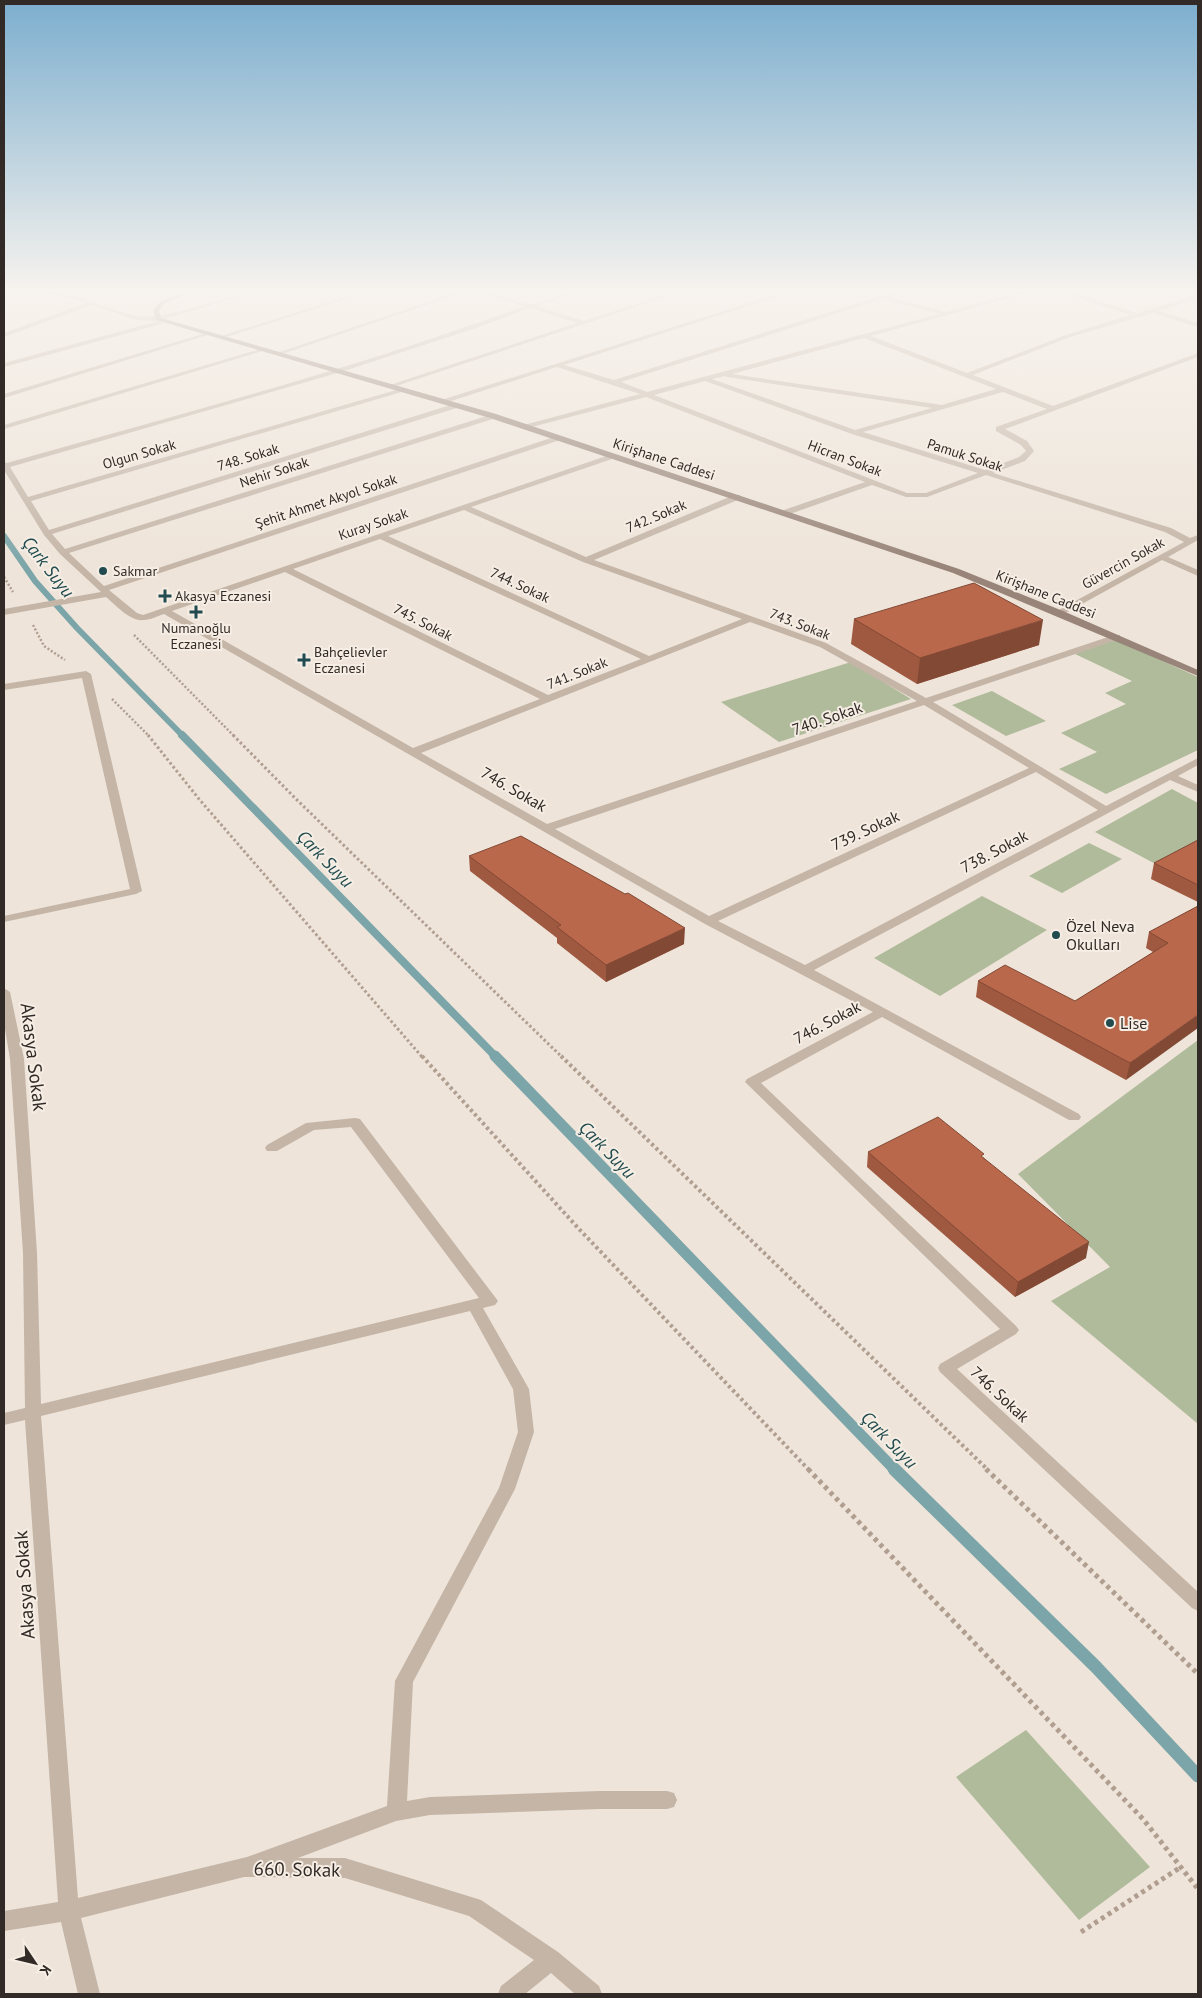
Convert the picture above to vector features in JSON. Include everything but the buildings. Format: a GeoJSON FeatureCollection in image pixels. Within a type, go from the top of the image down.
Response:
{"type":"FeatureCollection","features":[{"type":"Feature","properties":{"kind":"street"},"geometry":{"type":"LineString","coordinates":[[4,396],[46,383]]}},
{"type":"Feature","properties":{"kind":"street"},"geometry":{"type":"LineString","coordinates":[[4,428],[152,383]]}},
{"type":"Feature","properties":{"kind":"street"},"geometry":{"type":"LineString","coordinates":[[143,618],[134,615],[106,592],[63,552],[47,533],[4,465],[295,383]]}},
{"type":"Feature","properties":{"kind":"street","name":"Kirişhane Caddesi"},"geometry":{"type":"LineString","coordinates":[[381,383],[527,427],[956,571],[1117,637],[1198,673]]}},
{"type":"Feature","properties":{"kind":"street"},"geometry":{"type":"LineString","coordinates":[[391,386],[399,383]]}},
{"type":"Feature","properties":{"kind":"street"},"geometry":{"type":"LineString","coordinates":[[442,401],[499,383]]}},
{"type":"Feature","properties":{"kind":"street","name":"Hicran Sokak"},"geometry":{"type":"LineString","coordinates":[[617,383],[906,495],[927,495],[962,480],[984,474],[1022,459],[1030,451],[1024,443],[998,429],[1051,408]]}},
{"type":"Feature","properties":{"kind":"street"},"geometry":{"type":"LineString","coordinates":[[527,427],[690,383]]}},
{"type":"Feature","properties":{"kind":"street","name":"Pamuk Sokak"},"geometry":{"type":"LineString","coordinates":[[718,383],[855,432],[984,474],[1168,530],[1189,541]]}},
{"type":"Feature","properties":{"kind":"street"},"geometry":{"type":"LineString","coordinates":[[784,383],[944,407]]}},
{"type":"Feature","properties":{"kind":"street"},"geometry":{"type":"LineString","coordinates":[[988,383],[1051,408],[1120,383]]}},
{"type":"Feature","properties":{"kind":"street","name":"Olgun Sokak"},"geometry":{"type":"LineString","coordinates":[[25,500],[403,390]]}},
{"type":"Feature","properties":{"kind":"street"},"geometry":{"type":"LineString","coordinates":[[855,432],[1004,390]]}},
{"type":"Feature","properties":{"kind":"street","name":"748. Sokak"},"geometry":{"type":"LineString","coordinates":[[47,533],[457,405]]}},
{"type":"Feature","properties":{"kind":"street","name":"Nehir Sokak"},"geometry":{"type":"LineString","coordinates":[[63,552],[493,416]]}},
{"type":"Feature","properties":{"kind":"street","name":"Şehit Ahmet Akyol Sokak"},"geometry":{"type":"LineString","coordinates":[[4,612],[94,597],[557,438]]}},
{"type":"Feature","properties":{"kind":"street","name":"Kuray Sokak"},"geometry":{"type":"LineString","coordinates":[[143,618],[612,456]]}},
{"type":"Feature","properties":{"kind":"street"},"geometry":{"type":"LineString","coordinates":[[784,513],[872,482]]}},
{"type":"Feature","properties":{"kind":"street","name":"742. Sokak"},"geometry":{"type":"LineString","coordinates":[[586,560],[738,497]]}},
{"type":"Feature","properties":{"kind":"street","name":"743. Sokak"},"geometry":{"type":"LineString","coordinates":[[464,507],[586,560],[823,645],[925,701],[1035,769],[1106,810]]}},
{"type":"Feature","properties":{"kind":"street","name":"744. Sokak"},"geometry":{"type":"LineString","coordinates":[[380,536],[649,659]]}},
{"type":"Feature","properties":{"kind":"street","name":"Güvercin Sokak"},"geometry":{"type":"LineString","coordinates":[[1060,613],[1198,537]]}},
{"type":"Feature","properties":{"kind":"street"},"geometry":{"type":"LineString","coordinates":[[1161,557],[1198,573]]}},
{"type":"Feature","properties":{"kind":"street","name":"745. Sokak"},"geometry":{"type":"LineString","coordinates":[[286,569],[548,699]]}},
{"type":"Feature","properties":{"kind":"street","name":"746. Sokak"},"geometry":{"type":"LineString","coordinates":[[165,611],[709,921],[805,970],[881,1013]]}},
{"type":"Feature","properties":{"kind":"street","name":"741. Sokak"},"geometry":{"type":"LineString","coordinates":[[414,752],[750,619]]}},
{"type":"Feature","properties":{"kind":"street","name":"740. Sokak"},"geometry":{"type":"LineString","coordinates":[[547,828],[1117,637]]}},
{"type":"Feature","properties":{"kind":"street"},"geometry":{"type":"LineString","coordinates":[[4,686],[86,674],[136,891],[4,919]]}},
{"type":"Feature","properties":{"kind":"street","name":"738. Sokak"},"geometry":{"type":"LineString","coordinates":[[805,970],[1198,761]]}},
{"type":"Feature","properties":{"kind":"street","name":"739. Sokak"},"geometry":{"type":"LineString","coordinates":[[709,921],[1035,769]]}},
{"type":"Feature","properties":{"kind":"street"},"geometry":{"type":"LineString","coordinates":[[1170,776],[1198,789]]}},
{"type":"Feature","properties":{"kind":"street","name":"Akasya Sokak"},"geometry":{"type":"LineString","coordinates":[[4,992],[17,1058],[30,1254],[33,1412],[69,1911],[89,1994]]}},
{"type":"Feature","properties":{"kind":"street"},"geometry":{"type":"LineString","coordinates":[[881,1013],[1074,1117]]}},
{"type":"Feature","properties":{"kind":"street","name":"746. Sokak"},"geometry":{"type":"LineString","coordinates":[[881,1013],[752,1082],[1011,1330],[946,1368],[1198,1603]]}},
{"type":"Feature","properties":{"kind":"street"},"geometry":{"type":"LineString","coordinates":[[4,1419],[490,1301],[355,1122],[312,1126],[272,1148]]}},
{"type":"Feature","properties":{"kind":"street"},"geometry":{"type":"LineString","coordinates":[[396,1812],[404,1681],[507,1489],[526,1432],[521,1389],[474,1305]]}},
{"type":"Feature","properties":{"kind":"street"},"geometry":{"type":"LineString","coordinates":[[244,1867],[396,1812],[430,1806],[599,1800],[668,1800]]}},
{"type":"Feature","properties":{"kind":"street","name":"660. Sokak"},"geometry":{"type":"LineString","coordinates":[[4,1921],[69,1911],[244,1867],[345,1868],[474,1907],[551,1959],[591,1994]]}},
{"type":"Feature","properties":{"kind":"street"},"geometry":{"type":"LineString","coordinates":[[509,1994],[551,1959]]}},
{"type":"Feature","properties":{"kind":"path"},"geometry":{"type":"LineString","coordinates":[[4,578],[25,609],[44,646],[86,674],[138,723],[181,774],[199,799],[390,1021],[579,1229],[1143,1819],[1198,1889]]}},
{"type":"Feature","properties":{"kind":"path"},"geometry":{"type":"LineString","coordinates":[[143,618],[130,631],[296,798],[1198,1674]]}},
{"type":"Feature","properties":{"kind":"path"},"geometry":{"type":"LineString","coordinates":[[1081,1932],[1181,1868]]}},
{"type":"Feature","properties":{"kind":"green space"},"geometry":{"type":"Polygon","coordinates":[[[1112,638],[1198,677],[1198,750],[1106,794],[1059,769],[1097,752],[1061,733],[1126,704],[1105,693],[1132,681],[1075,654],[1112,638]]]}},
{"type":"Feature","properties":{"kind":"green space"},"geometry":{"type":"Polygon","coordinates":[[[851,662],[911,699],[779,742],[721,702],[851,662]]]}},
{"type":"Feature","properties":{"kind":"green space"},"geometry":{"type":"Polygon","coordinates":[[[992,691],[1046,721],[1006,736],[952,705],[992,691]]]}},
{"type":"Feature","properties":{"kind":"green space"},"geometry":{"type":"Polygon","coordinates":[[[1172,789],[1198,803],[1198,852],[1167,870],[1095,832],[1172,789]]]}},
{"type":"Feature","properties":{"kind":"green space"},"geometry":{"type":"Polygon","coordinates":[[[1089,843],[1122,859],[1062,893],[1029,876],[1089,843]]]}},
{"type":"Feature","properties":{"kind":"green space"},"geometry":{"type":"Polygon","coordinates":[[[982,896],[1047,930],[940,996],[874,958],[982,896]]]}},
{"type":"Feature","properties":{"kind":"green space"},"geometry":{"type":"Polygon","coordinates":[[[1198,1040],[1198,1424],[1051,1301],[1110,1267],[1018,1174],[1198,1040]]]}},
{"type":"Feature","properties":{"kind":"green space"},"geometry":{"type":"Polygon","coordinates":[[[1026,1730],[1150,1867],[1079,1920],[956,1777],[1026,1730]]]}},
{"type":"Feature","properties":{"kind":"waterway","name":"Çark Suyu"},"geometry":{"type":"LineString","coordinates":[[4,536],[35,581],[77,628],[183,736]]}},
{"type":"Feature","properties":{"kind":"waterway","name":"Çark Suyu"},"geometry":{"type":"LineString","coordinates":[[182,735],[497,1058]]}},
{"type":"Feature","properties":{"kind":"waterway","name":"Çark Suyu"},"geometry":{"type":"LineString","coordinates":[[495,1056],[895,1470]]}},
{"type":"Feature","properties":{"kind":"waterway","name":"Çark Suyu"},"geometry":{"type":"LineString","coordinates":[[895,1470],[1096,1667],[1198,1776]]}},
{"type":"Feature","properties":{"kind":"place","name":"Sakmar"},"geometry":{"type":"Point","coordinates":[103,571]}},
{"type":"Feature","properties":{"kind":"place","name":"Akasya Eczanesi"},"geometry":{"type":"Point","coordinates":[165,596]}},
{"type":"Feature","properties":{"kind":"place","name":"Numanoğlu Eczanesi"},"geometry":{"type":"Point","coordinates":[196,612]}},
{"type":"Feature","properties":{"kind":"place","name":"Bahçelievler Eczanesi"},"geometry":{"type":"Point","coordinates":[304,660]}},
{"type":"Feature","properties":{"kind":"place","name":"Özel Neva Okulları"},"geometry":{"type":"Point","coordinates":[1056,935]}},
{"type":"Feature","properties":{"kind":"place","name":"Lise"},"geometry":{"type":"Point","coordinates":[1110,1023]}}]}
